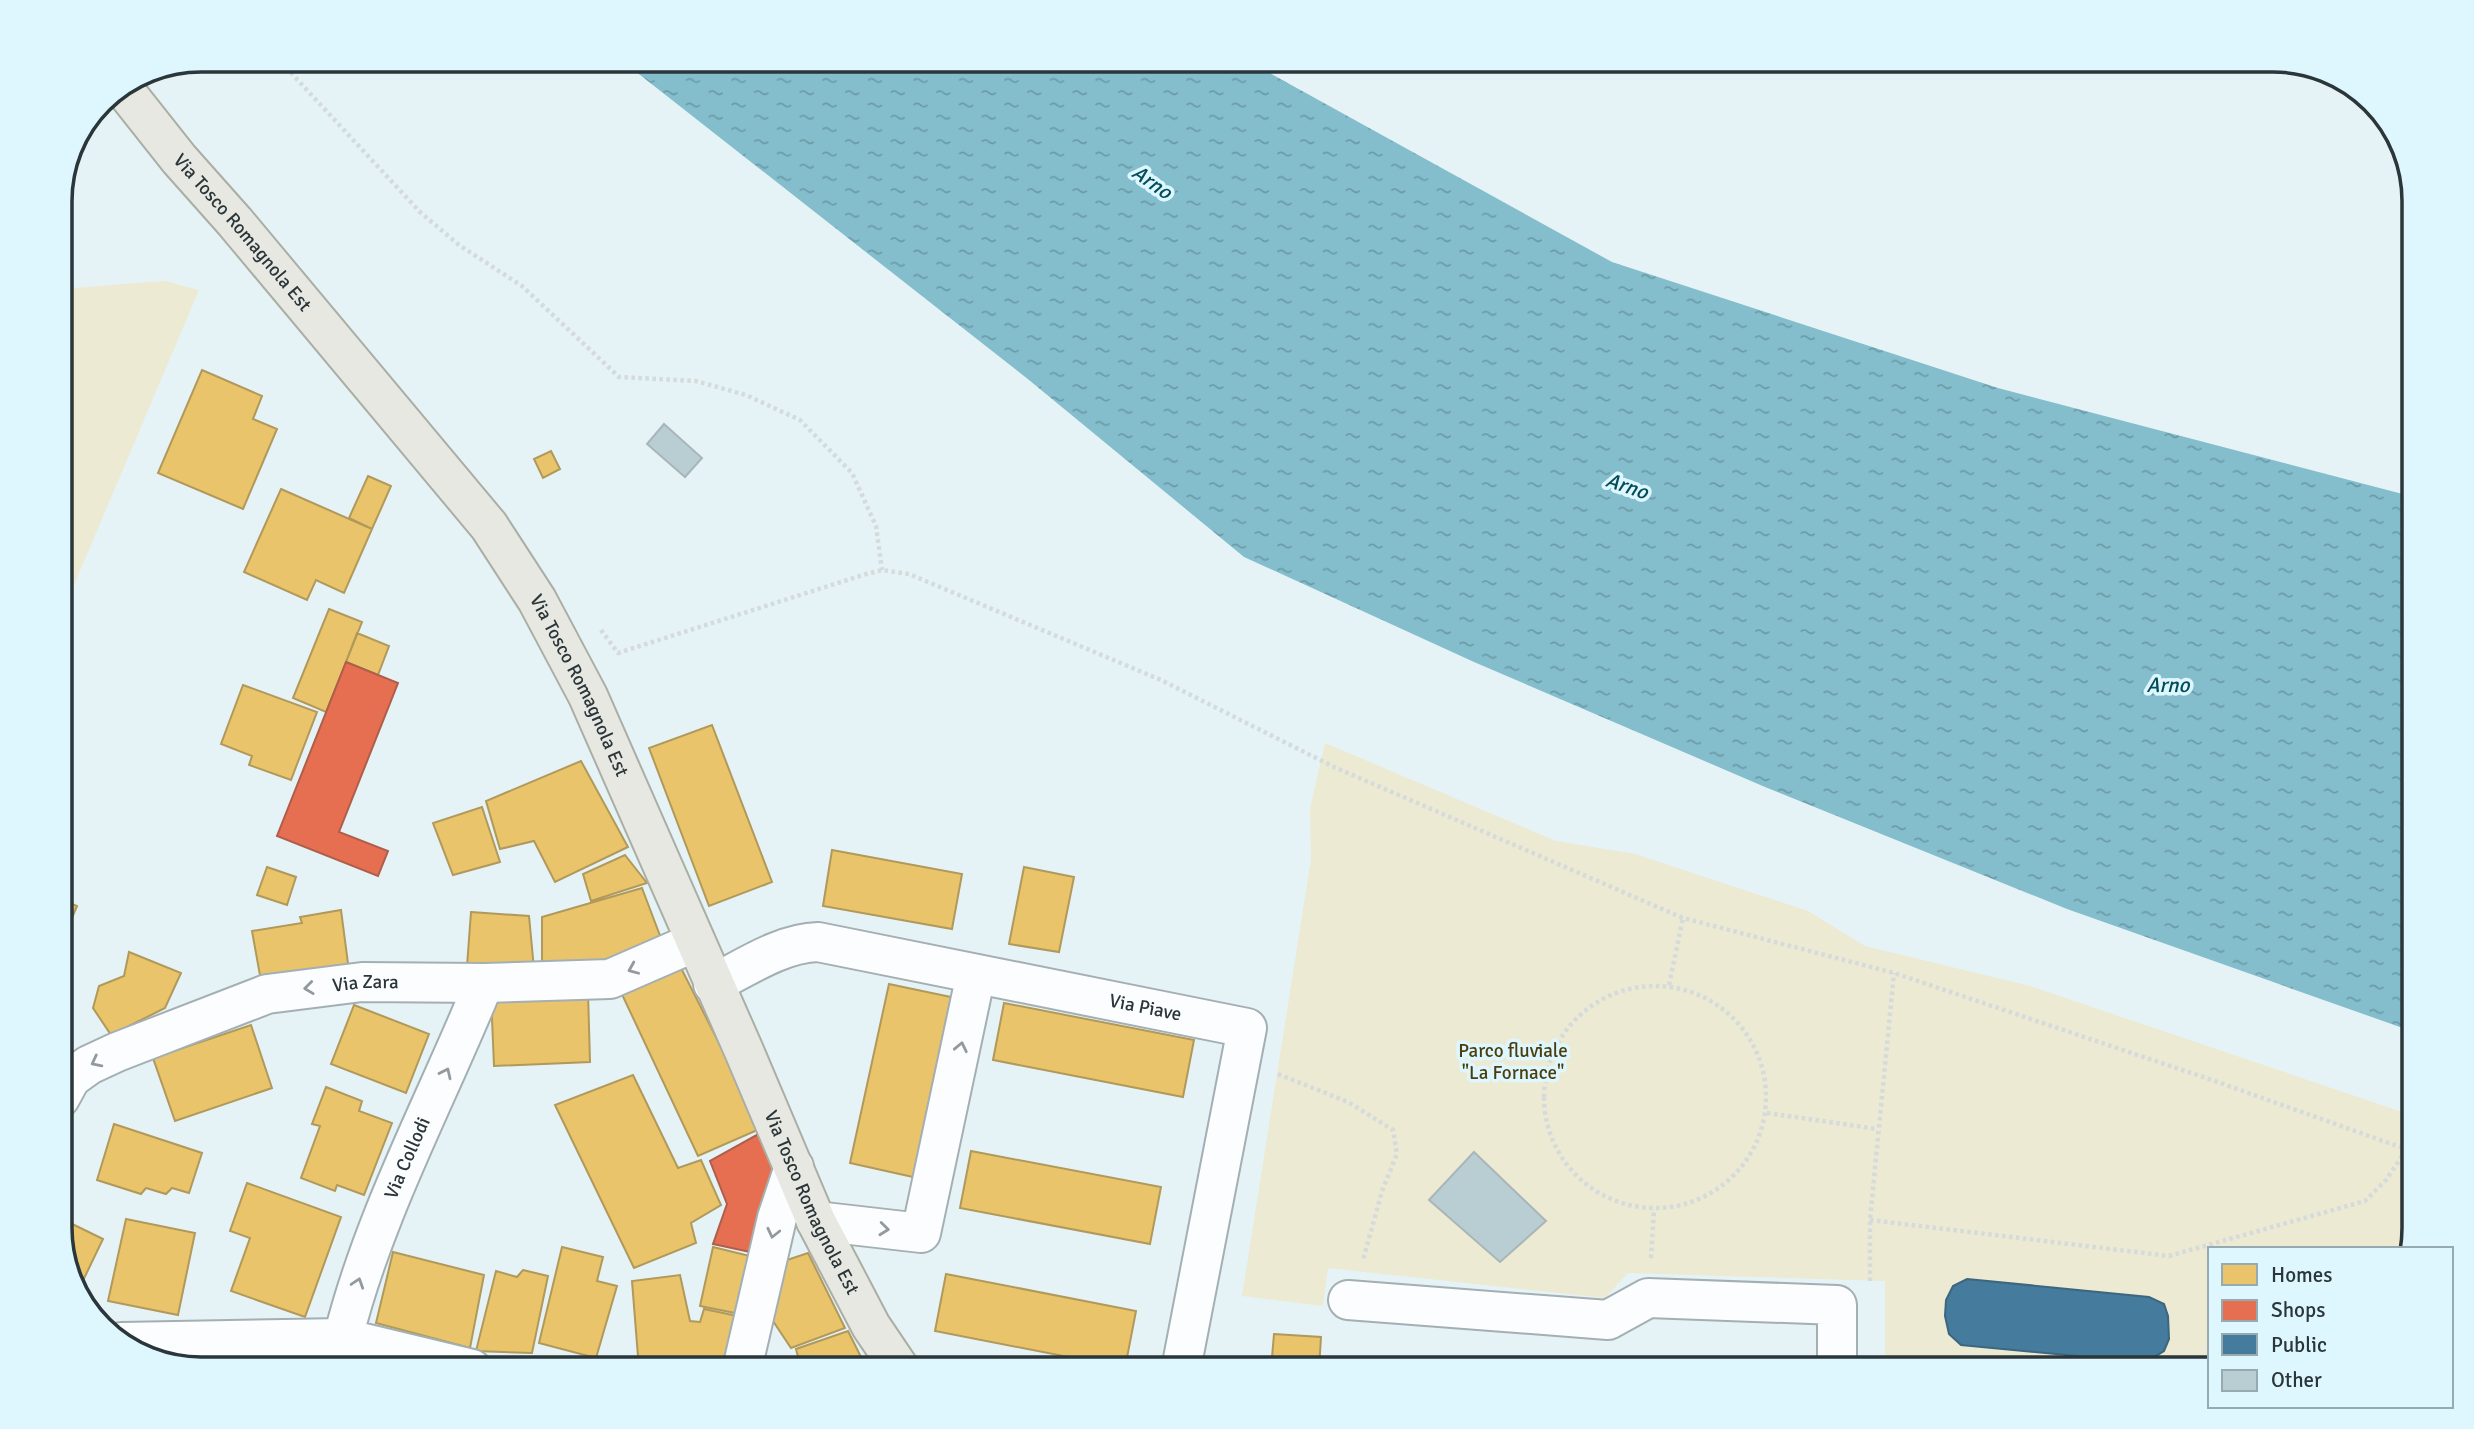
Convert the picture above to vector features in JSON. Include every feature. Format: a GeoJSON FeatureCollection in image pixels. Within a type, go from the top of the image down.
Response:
{"type":"FeatureCollection","features":[{"type":"Feature","properties":{"kind":"main road","name":"Via Tosco Romagnola Est"},"geometry":{"type":"LineString","coordinates":[[128,94],[178,159],[235,222],[489,526],[537,600],[588,696],[816,1222],[871,1326],[891,1357]]}},
{"type":"Feature","properties":{"kind":"street","name":"Via Zara"},"geometry":{"type":"LineString","coordinates":[[72,1077],[89,1065],[117,1052],[267,994],[362,982],[484,983],[610,979],[695,942]]}},
{"type":"Feature","properties":{"kind":"street","name":"Via Piave"},"geometry":{"type":"LineString","coordinates":[[713,984],[802,943],[818,942],[1247,1028],[1183,1357]]}},
{"type":"Feature","properties":{"kind":"street"},"geometry":{"type":"LineString","coordinates":[[816,1222],[921,1233],[976,974]]}},
{"type":"Feature","properties":{"kind":"street","name":"Via Collodi"},"geometry":{"type":"LineString","coordinates":[[343,1338],[357,1284],[390,1198],[484,983]]}},
{"type":"Feature","properties":{"kind":"street"},"geometry":{"type":"LineString","coordinates":[[746,1357],[777,1218],[794,1167]]}},
{"type":"Feature","properties":{"kind":"street"},"geometry":{"type":"LineString","coordinates":[[1348,1300],[1608,1320],[1648,1298],[1837,1305],[1837,1357]]}},
{"type":"Feature","properties":{"kind":"street"},"geometry":{"type":"LineString","coordinates":[[140,1342],[343,1338],[420,1357]]}},
{"type":"Feature","properties":{"kind":"path"},"geometry":{"type":"LineString","coordinates":[[291,72],[420,212],[459,245],[522,286],[619,377],[696,382],[746,395],[800,420],[852,473],[876,526],[882,570]]}},
{"type":"Feature","properties":{"kind":"path"},"geometry":{"type":"LineString","coordinates":[[594,620],[618,653],[882,570],[909,574],[1161,680],[1334,767],[1683,918],[1894,973],[2209,1079],[2402,1149]]}},
{"type":"Feature","properties":{"kind":"path"},"geometry":{"type":"LineString","coordinates":[[1669,986],[1683,918]]}},
{"type":"Feature","properties":{"kind":"path"},"geometry":{"type":"LineString","coordinates":[[1870,1288],[1870,1220],[1894,973]]}},
{"type":"Feature","properties":{"kind":"path"},"geometry":{"type":"LineString","coordinates":[[1669,986],[1706,997],[1734,1018],[1755,1045],[1766,1078],[1767,1114],[1756,1146],[1737,1175],[1709,1196],[1676,1207],[1654,1210],[1637,1208],[1601,1195],[1570,1171],[1550,1139],[1542,1101],[1548,1062],[1566,1028],[1595,1003],[1630,988],[1669,986]]}},
{"type":"Feature","properties":{"kind":"path"},"geometry":{"type":"LineString","coordinates":[[1241,1062],[1294,1078],[1337,1097],[1393,1130],[1396,1154],[1382,1191],[1367,1249],[1348,1300]]}},
{"type":"Feature","properties":{"kind":"path"},"geometry":{"type":"LineString","coordinates":[[1767,1114],[1877,1129]]}},
{"type":"Feature","properties":{"kind":"path"},"geometry":{"type":"LineString","coordinates":[[1870,1220],[2169,1256],[2365,1201],[2386,1180],[2402,1156]]}},
{"type":"Feature","properties":{"kind":"path"},"geometry":{"type":"LineString","coordinates":[[1648,1298],[1654,1210]]}},
{"type":"Feature","properties":{"kind":"green space"},"geometry":{"type":"Polygon","coordinates":[[[165,281],[199,290],[72,590],[72,288],[165,281]]]}},
{"type":"Feature","properties":{"kind":"green space","name":"Parco fluviale \"La Fornace\""},"geometry":{"type":"Polygon","coordinates":[[[1325,743],[1556,841],[1635,854],[1808,911],[1865,946],[2030,986],[2402,1112],[2401,1247],[2208,1247],[2208,1357],[1885,1357],[1885,1281],[1628,1273],[1605,1298],[1328,1268],[1323,1306],[1242,1296],[1311,859],[1310,809],[1325,743]]]}},
{"type":"Feature","properties":{"kind":"water","name":"Arno"},"geometry":{"type":"Polygon","coordinates":[[[636,72],[1268,72],[1612,262],[1998,388],[2402,494],[2402,1028],[2067,909],[1765,787],[1474,662],[1244,557],[1029,380],[636,72]]]}},
{"type":"Feature","properties":{"kind":"building: Homes"},"geometry":{"type":"Polygon","coordinates":[[[202,370],[262,396],[253,419],[277,429],[243,509],[158,473],[202,370]]]}},
{"type":"Feature","properties":{"kind":"building: Homes"},"geometry":{"type":"Polygon","coordinates":[[[551,451],[560,469],[543,478],[534,459],[551,451]]]}},
{"type":"Feature","properties":{"kind":"building: Homes"},"geometry":{"type":"Polygon","coordinates":[[[368,476],[391,486],[372,529],[349,518],[368,476]]]}},
{"type":"Feature","properties":{"kind":"building: Homes"},"geometry":{"type":"Polygon","coordinates":[[[281,489],[372,529],[344,593],[316,580],[307,600],[244,572],[281,489]]]}},
{"type":"Feature","properties":{"kind":"building: Homes"},"geometry":{"type":"Polygon","coordinates":[[[329,609],[362,622],[326,712],[293,698],[329,609]]]}},
{"type":"Feature","properties":{"kind":"building: Homes"},"geometry":{"type":"Polygon","coordinates":[[[357,633],[389,646],[378,675],[346,662],[357,633]]]}},
{"type":"Feature","properties":{"kind":"building: Homes"},"geometry":{"type":"Polygon","coordinates":[[[243,685],[317,712],[291,780],[249,765],[252,756],[221,744],[243,685]]]}},
{"type":"Feature","properties":{"kind":"building: Homes"},"geometry":{"type":"Polygon","coordinates":[[[712,725],[772,882],[709,906],[649,748],[712,725]]]}},
{"type":"Feature","properties":{"kind":"building: Homes"},"geometry":{"type":"Polygon","coordinates":[[[581,761],[628,847],[555,882],[534,841],[500,849],[486,801],[581,761]]]}},
{"type":"Feature","properties":{"kind":"building: Homes"},"geometry":{"type":"Polygon","coordinates":[[[482,807],[500,862],[453,875],[433,823],[482,807]]]}},
{"type":"Feature","properties":{"kind":"building: Homes"},"geometry":{"type":"Polygon","coordinates":[[[832,850],[962,874],[952,929],[823,906],[832,850]]]}},
{"type":"Feature","properties":{"kind":"building: Homes"},"geometry":{"type":"Polygon","coordinates":[[[625,855],[647,883],[591,901],[583,874],[625,855]]]}},
{"type":"Feature","properties":{"kind":"building: Homes"},"geometry":{"type":"Polygon","coordinates":[[[267,867],[296,877],[287,905],[257,895],[267,867]]]}},
{"type":"Feature","properties":{"kind":"building: Homes"},"geometry":{"type":"Polygon","coordinates":[[[1024,867],[1074,877],[1059,952],[1009,944],[1024,867]]]}},
{"type":"Feature","properties":{"kind":"building: Homes"},"geometry":{"type":"Polygon","coordinates":[[[642,888],[662,941],[602,968],[542,968],[542,917],[642,888]]]}},
{"type":"Feature","properties":{"kind":"building: Homes"},"geometry":{"type":"Polygon","coordinates":[[[72,904],[77,906],[72,918],[72,904]]]}},
{"type":"Feature","properties":{"kind":"building: Homes"},"geometry":{"type":"Polygon","coordinates":[[[341,910],[349,971],[261,981],[252,931],[302,923],[300,917],[341,910]]]}},
{"type":"Feature","properties":{"kind":"building: Homes"},"geometry":{"type":"Polygon","coordinates":[[[471,912],[529,916],[534,969],[467,966],[471,912]]]}},
{"type":"Feature","properties":{"kind":"building: Homes"},"geometry":{"type":"Polygon","coordinates":[[[129,952],[181,973],[165,1008],[111,1035],[93,1008],[99,986],[124,976],[129,952]]]}},
{"type":"Feature","properties":{"kind":"building: Homes"},"geometry":{"type":"Polygon","coordinates":[[[678,962],[762,1128],[698,1156],[619,988],[678,962]]]}},
{"type":"Feature","properties":{"kind":"building: Homes"},"geometry":{"type":"Polygon","coordinates":[[[889,984],[951,997],[913,1177],[850,1163],[889,984]]]}},
{"type":"Feature","properties":{"kind":"building: Homes"},"geometry":{"type":"Polygon","coordinates":[[[588,992],[590,1062],[494,1066],[491,995],[588,992]]]}},
{"type":"Feature","properties":{"kind":"building: Homes"},"geometry":{"type":"Polygon","coordinates":[[[1004,1003],[1194,1040],[1183,1097],[993,1060],[1004,1003]]]}},
{"type":"Feature","properties":{"kind":"building: Homes"},"geometry":{"type":"Polygon","coordinates":[[[354,1005],[429,1034],[406,1093],[331,1064],[354,1005]]]}},
{"type":"Feature","properties":{"kind":"building: Homes"},"geometry":{"type":"Polygon","coordinates":[[[251,1025],[272,1088],[175,1121],[153,1058],[251,1025]]]}},
{"type":"Feature","properties":{"kind":"building: Homes"},"geometry":{"type":"Polygon","coordinates":[[[633,1075],[678,1168],[701,1160],[721,1205],[691,1223],[696,1243],[634,1268],[555,1105],[633,1075]]]}},
{"type":"Feature","properties":{"kind":"building: Homes"},"geometry":{"type":"Polygon","coordinates":[[[326,1087],[362,1101],[359,1111],[392,1123],[364,1195],[337,1185],[335,1191],[301,1178],[320,1126],[312,1124],[326,1087]]]}},
{"type":"Feature","properties":{"kind":"building: Homes"},"geometry":{"type":"Polygon","coordinates":[[[114,1124],[202,1153],[189,1193],[172,1188],[166,1194],[146,1188],[141,1194],[97,1180],[114,1124]]]}},
{"type":"Feature","properties":{"kind":"building: Homes"},"geometry":{"type":"Polygon","coordinates":[[[971,1151],[1161,1187],[1150,1244],[960,1208],[971,1151]]]}},
{"type":"Feature","properties":{"kind":"building: Homes"},"geometry":{"type":"Polygon","coordinates":[[[247,1183],[341,1217],[305,1317],[231,1291],[250,1238],[230,1231],[247,1183]]]}},
{"type":"Feature","properties":{"kind":"building: Homes"},"geometry":{"type":"Polygon","coordinates":[[[126,1219],[195,1233],[178,1315],[108,1301],[126,1219]]]}},
{"type":"Feature","properties":{"kind":"building: Homes"},"geometry":{"type":"Polygon","coordinates":[[[72,1224],[103,1239],[83,1281],[74,1254],[72,1224]]]}},
{"type":"Feature","properties":{"kind":"building: Homes"},"geometry":{"type":"Polygon","coordinates":[[[562,1247],[603,1257],[597,1281],[617,1286],[596,1357],[539,1343],[562,1247]]]}},
{"type":"Feature","properties":{"kind":"building: Homes"},"geometry":{"type":"Polygon","coordinates":[[[713,1247],[762,1259],[750,1316],[700,1306],[713,1247]]]}},
{"type":"Feature","properties":{"kind":"building: Homes"},"geometry":{"type":"Polygon","coordinates":[[[393,1252],[484,1275],[470,1348],[376,1323],[393,1252]]]}},
{"type":"Feature","properties":{"kind":"building: Homes"},"geometry":{"type":"Polygon","coordinates":[[[808,1253],[845,1328],[791,1348],[769,1315],[781,1262],[808,1253]]]}},
{"type":"Feature","properties":{"kind":"building: Homes"},"geometry":{"type":"Polygon","coordinates":[[[523,1270],[548,1276],[532,1353],[476,1351],[496,1271],[517,1277],[523,1270]]]}},
{"type":"Feature","properties":{"kind":"building: Homes"},"geometry":{"type":"Polygon","coordinates":[[[946,1274],[1136,1311],[1127,1357],[1069,1357],[935,1331],[946,1274]]]}},
{"type":"Feature","properties":{"kind":"building: Homes"},"geometry":{"type":"Polygon","coordinates":[[[680,1275],[690,1321],[700,1322],[704,1309],[747,1318],[740,1357],[638,1357],[632,1281],[680,1275]]]}},
{"type":"Feature","properties":{"kind":"building: Homes"},"geometry":{"type":"Polygon","coordinates":[[[848,1331],[861,1357],[798,1357],[796,1349],[848,1331]]]}},
{"type":"Feature","properties":{"kind":"building: Homes"},"geometry":{"type":"Polygon","coordinates":[[[1274,1334],[1321,1337],[1320,1357],[1272,1357],[1274,1334]]]}},
{"type":"Feature","properties":{"kind":"building: Shops"},"geometry":{"type":"Polygon","coordinates":[[[346,662],[398,683],[339,832],[388,851],[378,876],[277,836],[346,662]]]}},
{"type":"Feature","properties":{"kind":"building: Shops"},"geometry":{"type":"Polygon","coordinates":[[[764,1131],[782,1175],[764,1255],[713,1244],[727,1204],[710,1161],[764,1131]]]}},
{"type":"Feature","properties":{"kind":"building: Public"},"geometry":{"type":"Polygon","coordinates":[[[1967,1279],[2149,1297],[2164,1304],[2168,1316],[2169,1339],[2164,1351],[2154,1357],[2087,1357],[1961,1345],[1949,1334],[1945,1316],[1946,1300],[1953,1286],[1967,1279]]]}},
{"type":"Feature","properties":{"kind":"building: Other"},"geometry":{"type":"Polygon","coordinates":[[[664,424],[702,458],[685,477],[647,444],[664,424]]]}},
{"type":"Feature","properties":{"kind":"building: Other"},"geometry":{"type":"Polygon","coordinates":[[[1474,1152],[1546,1221],[1500,1262],[1429,1200],[1474,1152]]]}}]}
